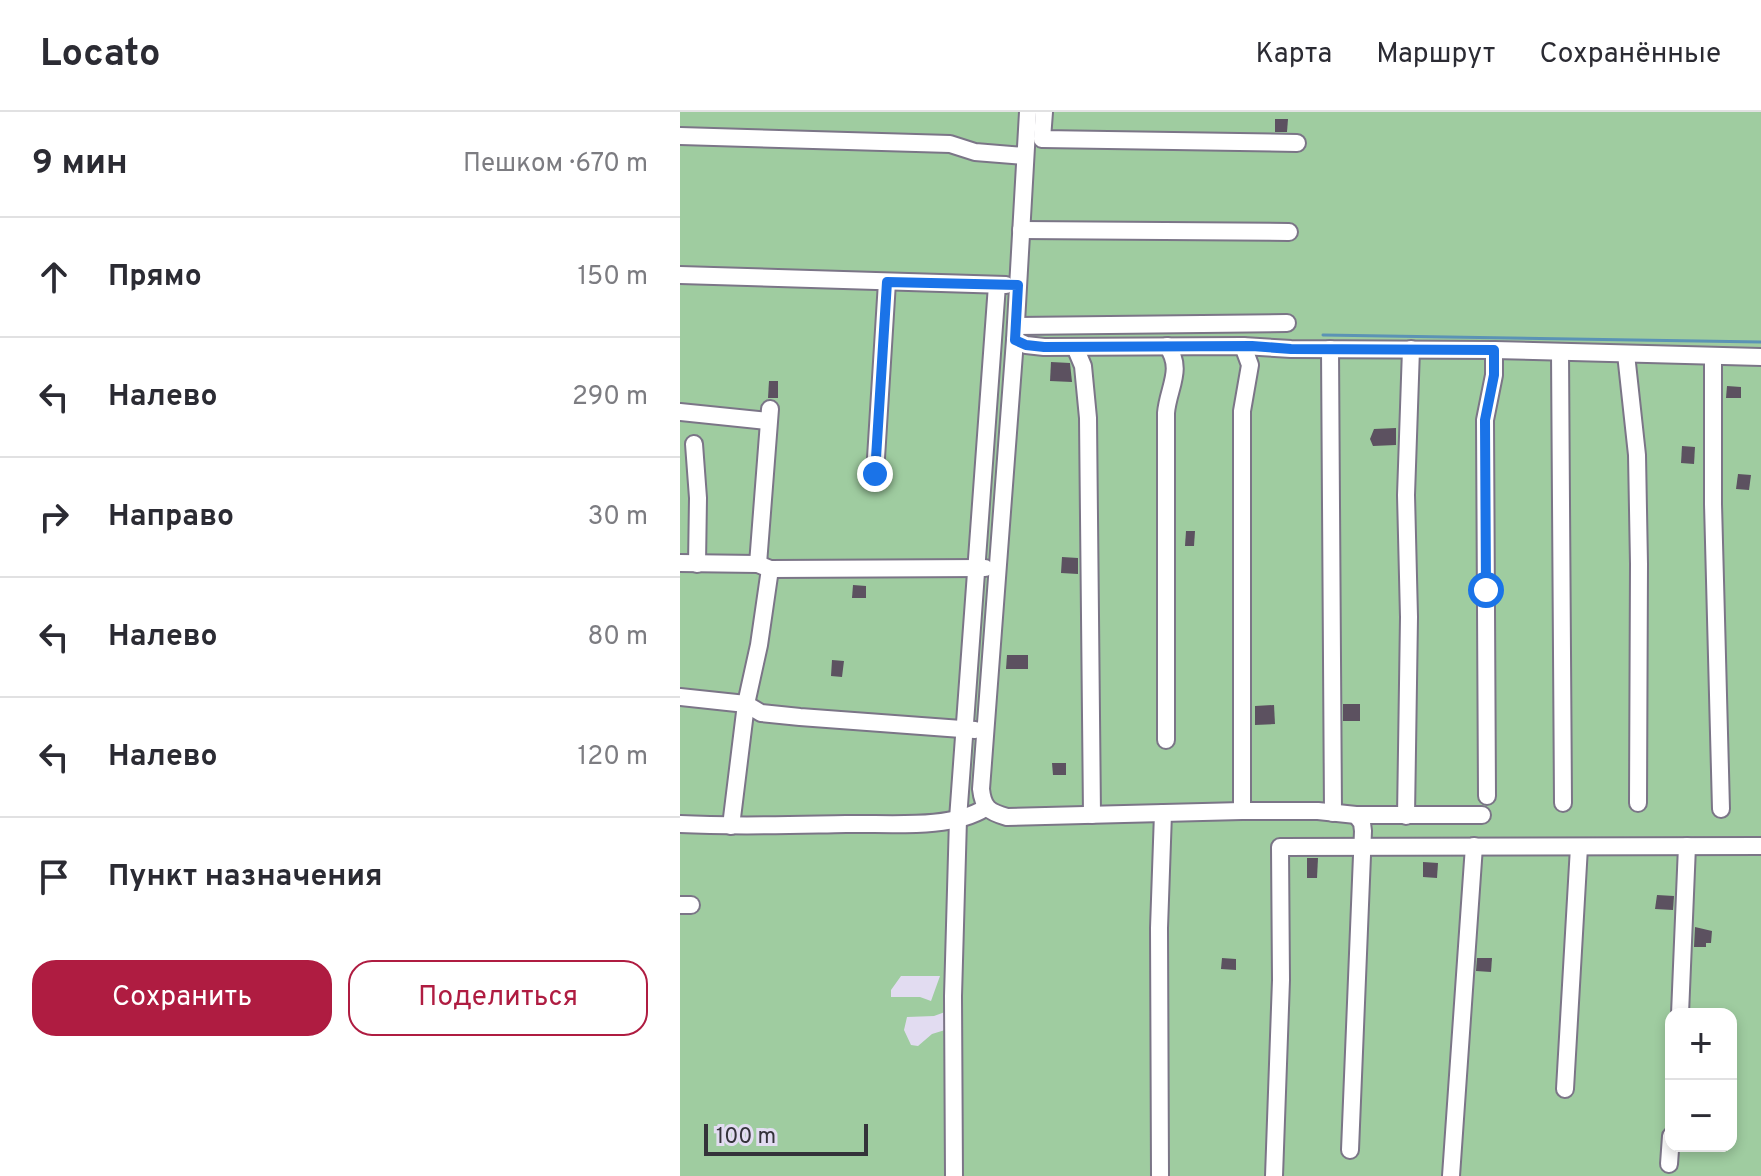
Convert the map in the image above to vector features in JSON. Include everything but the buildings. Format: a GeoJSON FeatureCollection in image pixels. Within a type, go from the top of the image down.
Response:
{"type":"FeatureCollection","features":[{"type":"Feature","properties":{"kind":"street"},"geometry":{"type":"LineString","coordinates":[[1028,112],[999,568],[981,789],[985,808],[1007,817],[1242,811],[1482,815]]}},
{"type":"Feature","properties":{"kind":"street"},"geometry":{"type":"LineString","coordinates":[[1044,112],[1042,139],[1297,143]]}},
{"type":"Feature","properties":{"kind":"street"},"geometry":{"type":"LineString","coordinates":[[680,136],[950,144],[975,152],[1025,156]]}},
{"type":"Feature","properties":{"kind":"street"},"geometry":{"type":"LineString","coordinates":[[1021,230],[1289,232]]}},
{"type":"Feature","properties":{"kind":"street"},"geometry":{"type":"LineString","coordinates":[[680,275],[1018,285]]}},
{"type":"Feature","properties":{"kind":"street"},"geometry":{"type":"LineString","coordinates":[[875,474],[887,282]]}},
{"type":"Feature","properties":{"kind":"street"},"geometry":{"type":"LineString","coordinates":[[954,1176],[953,996],[958,819],[997,285]]}},
{"type":"Feature","properties":{"kind":"street"},"geometry":{"type":"LineString","coordinates":[[1015,333],[1287,323]]}},
{"type":"Feature","properties":{"kind":"street"},"geometry":{"type":"LineString","coordinates":[[1015,333],[1026,345],[1044,347],[1243,346],[1761,357]]}},
{"type":"Feature","properties":{"kind":"street"},"geometry":{"type":"LineString","coordinates":[[1166,740],[1166,413],[1176,375],[1176,363],[1167,346]]}},
{"type":"Feature","properties":{"kind":"street"},"geometry":{"type":"LineString","coordinates":[[1242,811],[1242,411],[1250,365],[1243,346]]}},
{"type":"Feature","properties":{"kind":"street"},"geometry":{"type":"LineString","coordinates":[[1075,347],[1083,366],[1088,418],[1092,815]]}},
{"type":"Feature","properties":{"kind":"street"},"geometry":{"type":"LineString","coordinates":[[1330,349],[1333,813]]}},
{"type":"Feature","properties":{"kind":"street"},"geometry":{"type":"LineString","coordinates":[[1406,816],[1409,617],[1406,495],[1411,349]]}},
{"type":"Feature","properties":{"kind":"street"},"geometry":{"type":"LineString","coordinates":[[1487,796],[1485,420],[1494,375],[1494,350]]}},
{"type":"Feature","properties":{"kind":"street"},"geometry":{"type":"LineString","coordinates":[[1560,352],[1563,803]]}},
{"type":"Feature","properties":{"kind":"street"},"geometry":{"type":"LineString","coordinates":[[1626,354],[1637,455],[1638,803]]}},
{"type":"Feature","properties":{"kind":"street"},"geometry":{"type":"LineString","coordinates":[[1713,356],[1713,504],[1721,809]]}},
{"type":"Feature","properties":{"kind":"street"},"geometry":{"type":"LineString","coordinates":[[680,412],[769,415],[759,645],[746,704],[731,826]]}},
{"type":"Feature","properties":{"kind":"street"},"geometry":{"type":"LineString","coordinates":[[694,444],[698,498],[697,564]]}},
{"type":"Feature","properties":{"kind":"street"},"geometry":{"type":"LineString","coordinates":[[680,563],[764,567],[999,568]]}},
{"type":"Feature","properties":{"kind":"street"},"geometry":{"type":"LineString","coordinates":[[680,697],[746,704],[761,713],[787,716],[986,730]]}},
{"type":"Feature","properties":{"kind":"street"},"geometry":{"type":"LineString","coordinates":[[680,824],[937,822],[958,819],[985,808]]}},
{"type":"Feature","properties":{"kind":"street"},"geometry":{"type":"LineString","coordinates":[[1160,1176],[1159,928],[1163,813]]}},
{"type":"Feature","properties":{"kind":"street"},"geometry":{"type":"LineString","coordinates":[[1350,1150],[1363,845],[1362,823],[1356,815]]}},
{"type":"Feature","properties":{"kind":"street"},"geometry":{"type":"LineString","coordinates":[[1274,1176],[1281,980],[1279,849],[1282,845],[1761,846]]}},
{"type":"Feature","properties":{"kind":"street"},"geometry":{"type":"LineString","coordinates":[[1451,1176],[1474,846]]}},
{"type":"Feature","properties":{"kind":"street"},"geometry":{"type":"LineString","coordinates":[[1680,1008],[1687,846]]}},
{"type":"Feature","properties":{"kind":"street"},"geometry":{"type":"LineString","coordinates":[[1565,1089],[1579,847]]}},
{"type":"Feature","properties":{"kind":"street"},"geometry":{"type":"LineString","coordinates":[[1669,1164],[1670,1152]]}},
{"type":"Feature","properties":{"kind":"green space"},"geometry":{"type":"Polygon","coordinates":[[[680,112],[1761,112],[1761,1176],[680,1176],[680,112]],[[901,976],[891,990],[891,997],[920,997],[931,1001],[940,976],[901,976]],[[945,1012],[934,1016],[907,1017],[904,1030],[911,1045],[918,1046],[932,1034],[945,1030],[945,1012]]]}},
{"type":"Feature","properties":{"kind":"waterway"},"geometry":{"type":"LineString","coordinates":[[1323,335],[1761,342]]}},
{"type":"Feature","properties":{"kind":"route"},"geometry":{"type":"LineString","coordinates":[[875,474],[887,282],[1018,285],[1015,340],[1026,345],[1494,350],[1494,375],[1485,420],[1486,590]]}}]}
